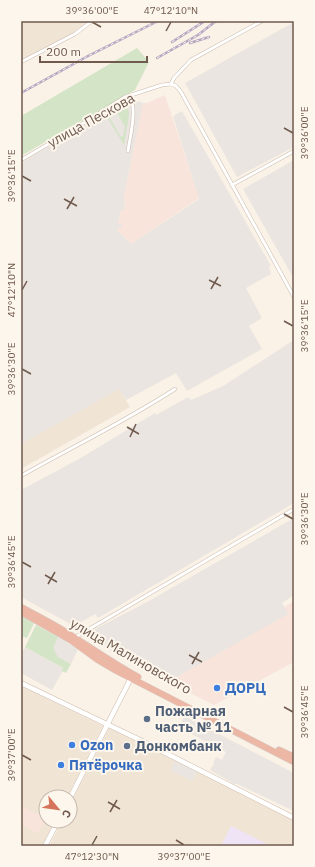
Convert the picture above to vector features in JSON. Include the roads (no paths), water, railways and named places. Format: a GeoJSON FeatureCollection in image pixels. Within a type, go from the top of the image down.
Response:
{"type":"FeatureCollection","features":[{"type":"Feature","properties":{"kind":"highway","name":"улица Малиновского"},"geometry":{"type":"LineString","coordinates":[[21,607],[73,639],[98,660],[294,758]]}},
{"type":"Feature","properties":{"kind":"highway","name":"улица Малиновского"},"geometry":{"type":"LineString","coordinates":[[21,612],[73,639]]}},
{"type":"Feature","properties":{"kind":"highway","name":"улица Малиновского"},"geometry":{"type":"LineString","coordinates":[[132,676],[294,762]]}},
{"type":"Feature","properties":{"kind":"street"},"geometry":{"type":"LineString","coordinates":[[21,62],[75,34],[92,21]]}},
{"type":"Feature","properties":{"kind":"street"},"geometry":{"type":"LineString","coordinates":[[262,21],[190,60],[174,78],[171,84],[176,86],[181,92],[294,297]]}},
{"type":"Feature","properties":{"kind":"street","name":"улица Пескова"},"geometry":{"type":"LineString","coordinates":[[21,160],[125,97],[162,85],[171,84]]}},
{"type":"Feature","properties":{"kind":"street"},"geometry":{"type":"LineString","coordinates":[[128,151],[134,119],[132,95]]}},
{"type":"Feature","properties":{"kind":"street"},"geometry":{"type":"LineString","coordinates":[[232,185],[294,151]]}},
{"type":"Feature","properties":{"kind":"street"},"geometry":{"type":"LineString","coordinates":[[21,476],[143,410],[175,389]]}},
{"type":"Feature","properties":{"kind":"street"},"geometry":{"type":"LineString","coordinates":[[73,639],[294,509]]}},
{"type":"Feature","properties":{"kind":"street"},"geometry":{"type":"LineString","coordinates":[[74,789],[132,676]]}},
{"type":"Feature","properties":{"kind":"street"},"geometry":{"type":"LineString","coordinates":[[21,683],[107,724],[294,818]]}},
{"type":"Feature","properties":{"kind":"street"},"geometry":{"type":"LineString","coordinates":[[45,846],[54,829]]}},
{"type":"Feature","properties":{"kind":"railway"},"geometry":{"type":"LineString","coordinates":[[21,93],[88,56],[158,21]]}},
{"type":"Feature","properties":{"kind":"railway"},"geometry":{"type":"LineString","coordinates":[[172,42],[205,21]]}},
{"type":"Feature","properties":{"kind":"railway"},"geometry":{"type":"LineString","coordinates":[[157,58],[198,35],[216,21]]}},
{"type":"Feature","properties":{"kind":"railway"},"geometry":{"type":"LineString","coordinates":[[190,43],[209,37]]}},
{"type":"Feature","properties":{"kind":"place","name":"ДОРЦ"},"geometry":{"type":"Point","coordinates":[217,688]}},
{"type":"Feature","properties":{"kind":"place","name":"Пожарная часть № 11"},"geometry":{"type":"Point","coordinates":[147,719]}},
{"type":"Feature","properties":{"kind":"place","name":"Ozon"},"geometry":{"type":"Point","coordinates":[72,745]}},
{"type":"Feature","properties":{"kind":"place","name":"Донкомбанк"},"geometry":{"type":"Point","coordinates":[127,746]}},
{"type":"Feature","properties":{"kind":"place","name":"Пятёрочка"},"geometry":{"type":"Point","coordinates":[61,765]}}]}
